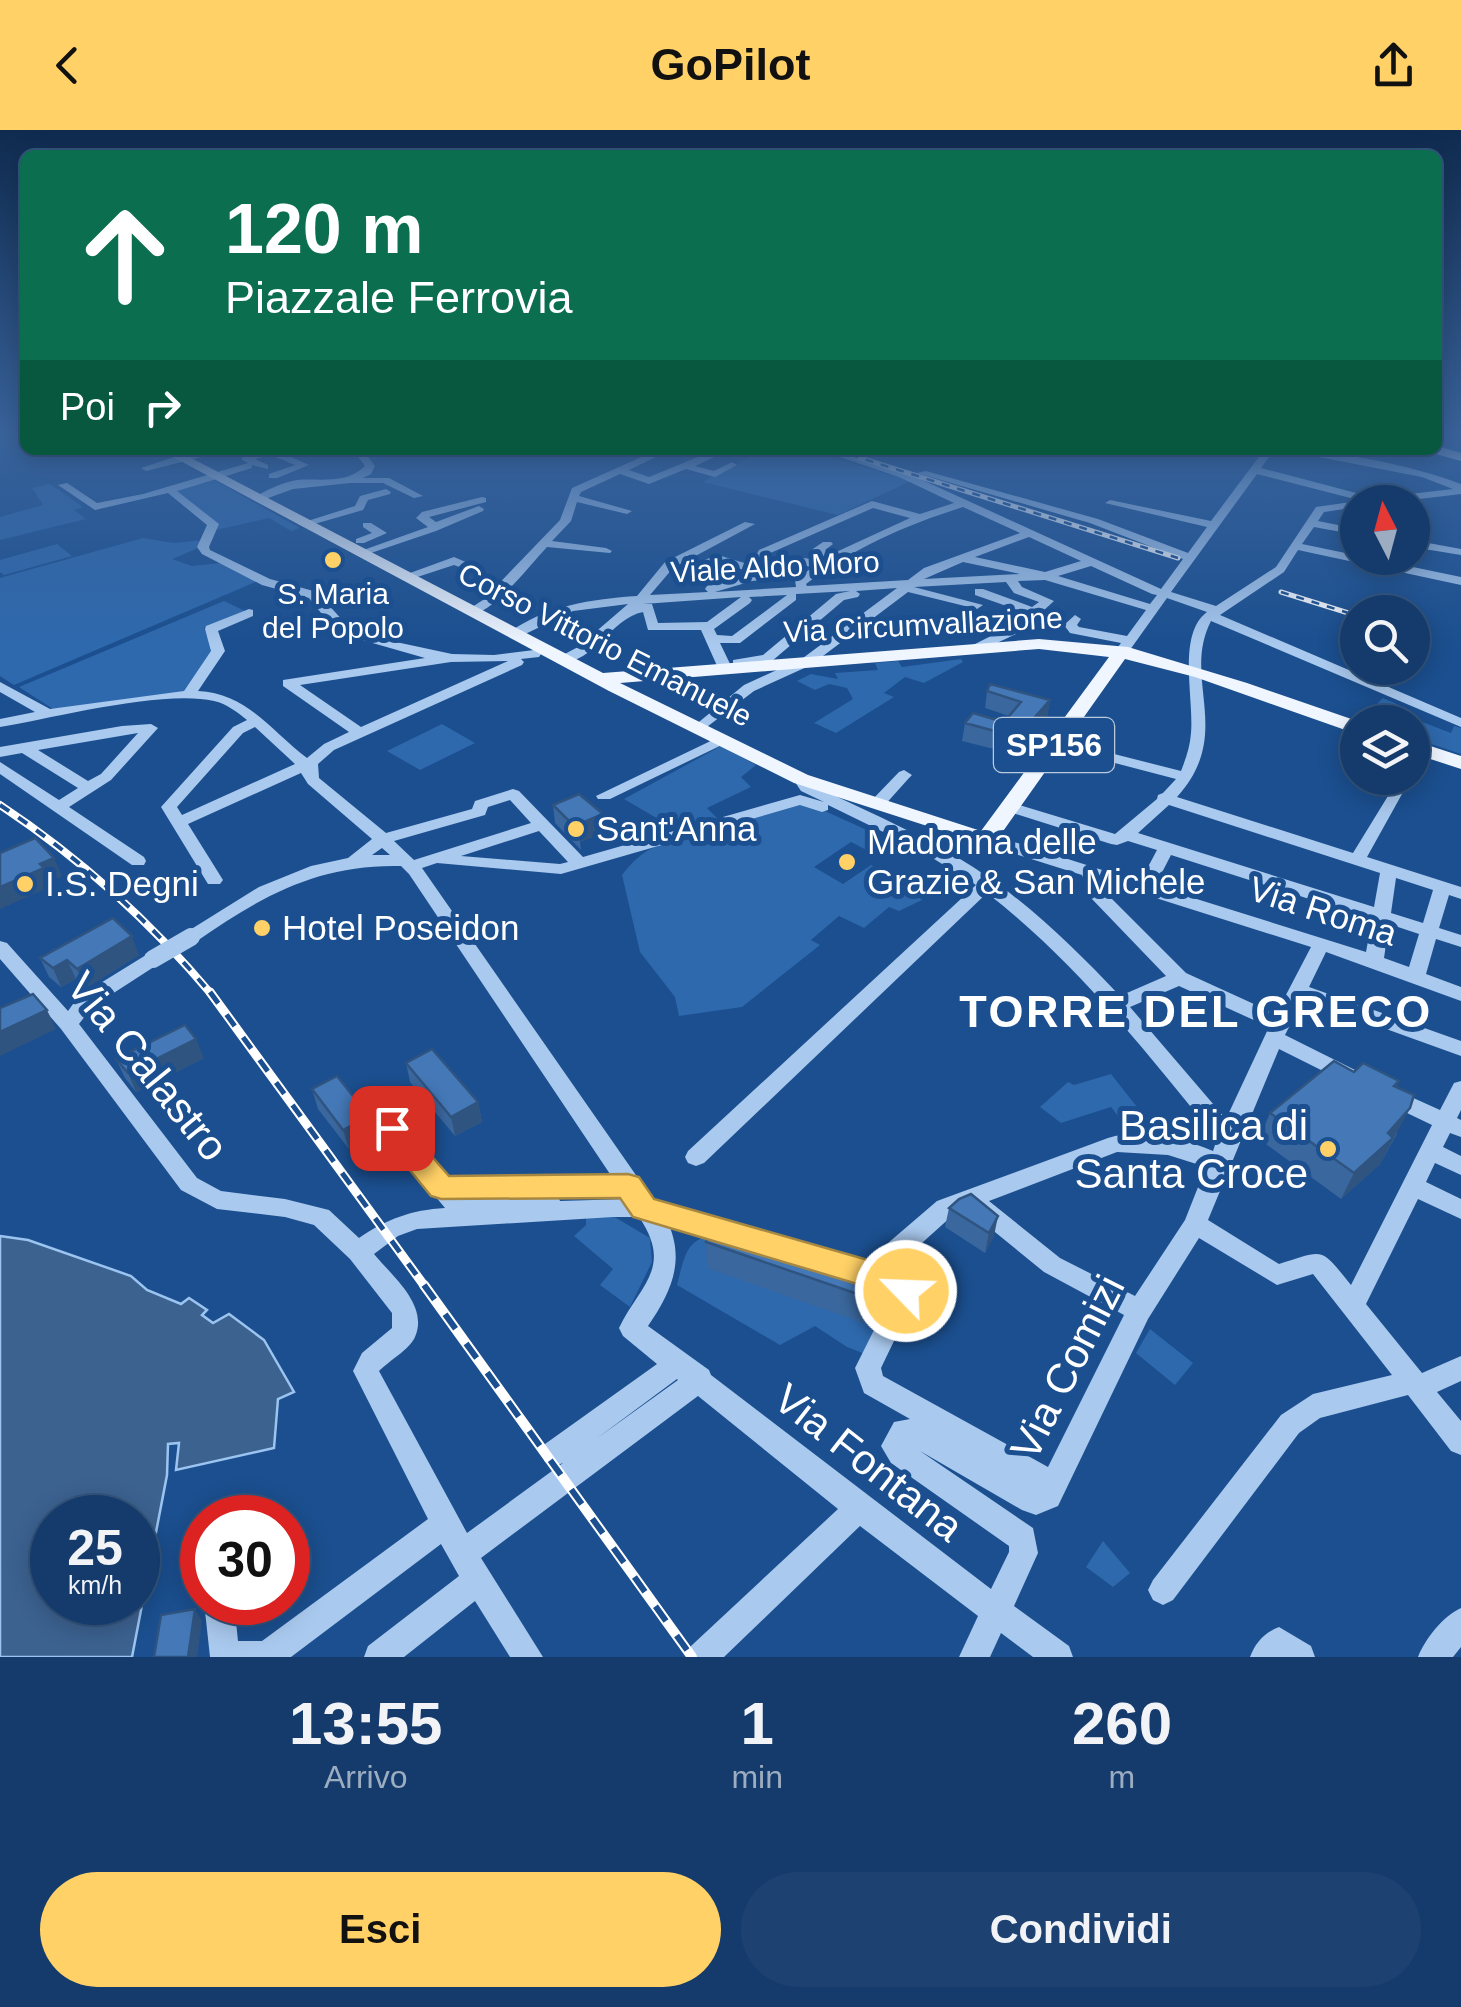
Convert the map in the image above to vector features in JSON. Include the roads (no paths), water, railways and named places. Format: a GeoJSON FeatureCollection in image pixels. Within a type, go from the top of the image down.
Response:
{"type":"FeatureCollection","features":[{"type":"Feature","properties":{"kind":"main road","name":"Corso Vittorio Emanuele"},"geometry":{"type":"LineString","coordinates":[[265,503],[514,634],[539,651],[801,779],[878,804]]}},
{"type":"Feature","properties":{"kind":"main road","name":"Via Circumvallazione"},"geometry":{"type":"LineString","coordinates":[[600,678],[1039,644],[1125,646],[1340,722]]}},
{"type":"Feature","properties":{"kind":"main road","name":"SP156"},"geometry":{"type":"LineString","coordinates":[[986,840],[1125,646]]}},
{"type":"Feature","properties":{"kind":"main road"},"geometry":{"type":"LineString","coordinates":[[1430,756],[1461,762]]}},
{"type":"Feature","properties":{"kind":"main road","name":"Via Roma"},"geometry":{"type":"LineString","coordinates":[[878,804],[986,840]]}},
{"type":"Feature","properties":{"kind":"street"},"geometry":{"type":"LineString","coordinates":[[187,503],[213,524],[204,550],[266,582],[313,595],[324,612],[343,627],[375,641],[489,660],[539,651]]}},
{"type":"Feature","properties":{"kind":"street"},"geometry":{"type":"LineString","coordinates":[[304,524],[359,508],[361,503]]}},
{"type":"Feature","properties":{"kind":"street"},"geometry":{"type":"LineString","coordinates":[[472,612],[487,603],[566,520],[571,503]]}},
{"type":"Feature","properties":{"kind":"street"},"geometry":{"type":"LineString","coordinates":[[595,503],[627,511]]}},
{"type":"Feature","properties":{"kind":"street"},"geometry":{"type":"LineString","coordinates":[[687,626],[683,600],[752,573],[762,552],[862,507],[879,503]]}},
{"type":"Feature","properties":{"kind":"street"},"geometry":{"type":"LineString","coordinates":[[881,503],[919,517]]}},
{"type":"Feature","properties":{"kind":"street"},"geometry":{"type":"LineString","coordinates":[[631,621],[633,608],[644,606],[649,608],[651,626],[687,626],[735,640],[793,597],[800,583],[830,561],[893,525],[963,503]]}},
{"type":"Feature","properties":{"kind":"street"},"geometry":{"type":"LineString","coordinates":[[965,503],[1461,723]]}},
{"type":"Feature","properties":{"kind":"street"},"geometry":{"type":"LineString","coordinates":[[1035,503],[1189,557]]}},
{"type":"Feature","properties":{"kind":"street"},"geometry":{"type":"LineString","coordinates":[[1111,503],[1213,526]]}},
{"type":"Feature","properties":{"kind":"street","name":"SP156"},"geometry":{"type":"LineString","coordinates":[[1125,646],[1230,503]]}},
{"type":"Feature","properties":{"kind":"street"},"geometry":{"type":"LineString","coordinates":[[360,553],[436,530],[422,517],[480,505]]}},
{"type":"Feature","properties":{"kind":"street"},"geometry":{"type":"LineString","coordinates":[[1009,808],[1117,840],[1126,835],[1186,777],[1196,756],[1200,627],[1212,613],[1280,569],[1320,509],[1340,506]]}},
{"type":"Feature","properties":{"kind":"street"},"geometry":{"type":"LineString","coordinates":[[893,525],[877,517],[899,510]]}},
{"type":"Feature","properties":{"kind":"street"},"geometry":{"type":"LineString","coordinates":[[1312,523],[1340,528]]}},
{"type":"Feature","properties":{"kind":"street"},"geometry":{"type":"LineString","coordinates":[[564,660],[583,650],[640,600],[669,566],[748,524]]}},
{"type":"Feature","properties":{"kind":"street"},"geometry":{"type":"LineString","coordinates":[[346,546],[381,534],[367,525]]}},
{"type":"Feature","properties":{"kind":"street"},"geometry":{"type":"LineString","coordinates":[[699,729],[749,688],[804,662],[903,586],[1029,532]]}},
{"type":"Feature","properties":{"kind":"street"},"geometry":{"type":"LineString","coordinates":[[542,544],[606,551]]}},
{"type":"Feature","properties":{"kind":"street"},"geometry":{"type":"LineString","coordinates":[[827,544],[816,552],[830,561]]}},
{"type":"Feature","properties":{"kind":"street"},"geometry":{"type":"LineString","coordinates":[[1430,546],[1461,552]]}},
{"type":"Feature","properties":{"kind":"street"},"geometry":{"type":"LineString","coordinates":[[1292,552],[1461,580]]}},
{"type":"Feature","properties":{"kind":"street"},"geometry":{"type":"LineString","coordinates":[[962,558],[1046,576],[1152,608]]}},
{"type":"Feature","properties":{"kind":"street"},"geometry":{"type":"LineString","coordinates":[[386,567],[416,567],[446,559]]}},
{"type":"Feature","properties":{"kind":"street"},"geometry":{"type":"LineString","coordinates":[[692,569],[718,559],[752,573],[774,576],[803,560],[830,561]]}},
{"type":"Feature","properties":{"kind":"street"},"geometry":{"type":"LineString","coordinates":[[405,576],[454,561],[476,569]]}},
{"type":"Feature","properties":{"kind":"street"},"geometry":{"type":"LineString","coordinates":[[1046,576],[1090,562]]}},
{"type":"Feature","properties":{"kind":"street","name":"Viale Aldo Moro"},"geometry":{"type":"LineString","coordinates":[[514,634],[569,608],[640,600],[793,597],[1046,576]]}},
{"type":"Feature","properties":{"kind":"street"},"geometry":{"type":"LineString","coordinates":[[978,648],[1013,630],[1013,626],[1038,612],[1048,600],[1018,590],[1008,578]]}},
{"type":"Feature","properties":{"kind":"street"},"geometry":{"type":"LineString","coordinates":[[903,586],[1038,612]]}},
{"type":"Feature","properties":{"kind":"street"},"geometry":{"type":"LineString","coordinates":[[711,632],[724,666],[762,660],[835,600],[853,594],[887,598]]}},
{"type":"Feature","properties":{"kind":"street"},"geometry":{"type":"LineString","coordinates":[[1070,600],[1100,594]]}},
{"type":"Feature","properties":{"kind":"street"},"geometry":{"type":"LineString","coordinates":[[793,597],[835,600]]}},
{"type":"Feature","properties":{"kind":"street"},"geometry":{"type":"LineString","coordinates":[[711,632],[746,600]]}},
{"type":"Feature","properties":{"kind":"street"},"geometry":{"type":"LineString","coordinates":[[188,695],[218,652],[210,629],[249,614]]}},
{"type":"Feature","properties":{"kind":"street"},"geometry":{"type":"LineString","coordinates":[[992,617],[1013,626]]}},
{"type":"Feature","properties":{"kind":"street"},"geometry":{"type":"LineString","coordinates":[[1075,620],[1070,625],[1076,630],[1125,646]]}},
{"type":"Feature","properties":{"kind":"street"},"geometry":{"type":"LineString","coordinates":[[757,623],[800,630]]}},
{"type":"Feature","properties":{"kind":"street"},"geometry":{"type":"LineString","coordinates":[[180,822],[310,763],[329,747],[539,651]]}},
{"type":"Feature","properties":{"kind":"street"},"geometry":{"type":"LineString","coordinates":[[360,733],[288,683],[429,664],[452,656]]}},
{"type":"Feature","properties":{"kind":"street"},"geometry":{"type":"LineString","coordinates":[[0,686],[45,712]]}},
{"type":"Feature","properties":{"kind":"street"},"geometry":{"type":"LineString","coordinates":[[0,722],[45,712],[188,695],[227,700],[301,761],[310,763]]}},
{"type":"Feature","properties":{"kind":"street"},"geometry":{"type":"LineString","coordinates":[[214,880],[168,807],[238,730],[254,722]]}},
{"type":"Feature","properties":{"kind":"street"},"geometry":{"type":"LineString","coordinates":[[0,752],[151,728],[127,758],[60,806]]}},
{"type":"Feature","properties":{"kind":"street"},"geometry":{"type":"LineString","coordinates":[[604,796],[722,740]]}},
{"type":"Feature","properties":{"kind":"street"},"geometry":{"type":"LineString","coordinates":[[1055,743],[1186,777]]}},
{"type":"Feature","properties":{"kind":"street"},"geometry":{"type":"LineString","coordinates":[[22,747],[90,788]]}},
{"type":"Feature","properties":{"kind":"street"},"geometry":{"type":"LineString","coordinates":[[310,763],[313,781],[408,864],[636,1197]]}},
{"type":"Feature","properties":{"kind":"street"},"geometry":{"type":"LineString","coordinates":[[0,767],[136,858]]}},
{"type":"Feature","properties":{"kind":"street"},"geometry":{"type":"LineString","coordinates":[[878,804],[904,776]]}},
{"type":"Feature","properties":{"kind":"street"},"geometry":{"type":"LineString","coordinates":[[801,779],[807,788],[987,884],[1032,920],[1115,1006],[1229,1138]]}},
{"type":"Feature","properties":{"kind":"street"},"geometry":{"type":"LineString","coordinates":[[68,1024],[85,1002],[259,890],[355,860],[381,840],[479,812],[481,804],[513,794],[580,864]]}},
{"type":"Feature","properties":{"kind":"street"},"geometry":{"type":"LineString","coordinates":[[1357,860],[1396,795]]}},
{"type":"Feature","properties":{"kind":"street"},"geometry":{"type":"LineString","coordinates":[[1164,798],[1452,890],[1431,932],[1416,976]]}},
{"type":"Feature","properties":{"kind":"street"},"geometry":{"type":"LineString","coordinates":[[440,859],[561,869],[810,800],[834,812],[848,809]]}},
{"type":"Feature","properties":{"kind":"street"},"geometry":{"type":"LineString","coordinates":[[882,826],[903,812]]}},
{"type":"Feature","properties":{"kind":"street"},"geometry":{"type":"LineString","coordinates":[[355,860],[408,864],[440,859],[541,824]]}},
{"type":"Feature","properties":{"kind":"street"},"geometry":{"type":"LineString","coordinates":[[1126,835],[1461,941]]}},
{"type":"Feature","properties":{"kind":"street","name":"Via Roma"},"geometry":{"type":"LineString","coordinates":[[986,840],[1321,944],[1461,994]]}},
{"type":"Feature","properties":{"kind":"street"},"geometry":{"type":"LineString","coordinates":[[1145,889],[1166,848]]}},
{"type":"Feature","properties":{"kind":"street"},"geometry":{"type":"LineString","coordinates":[[1374,962],[1389,870]]}},
{"type":"Feature","properties":{"kind":"street"},"geometry":{"type":"LineString","coordinates":[[1090,872],[1097,894],[1179,978],[1369,1085],[1454,1125]]}},
{"type":"Feature","properties":{"kind":"street"},"geometry":{"type":"LineString","coordinates":[[696,1157],[987,884]]}},
{"type":"Feature","properties":{"kind":"street","name":"Via Comizi"},"geometry":{"type":"LineString","coordinates":[[997,1611],[1024,1553],[1024,1538],[901,1454],[896,1438],[902,1432],[913,1432],[1029,1499],[1043,1500],[1055,1486],[1140,1312],[1195,1224],[1217,1163],[1276,1031],[1321,944]]}},
{"type":"Feature","properties":{"kind":"street","name":"Via Calastro"},"geometry":{"type":"LineString","coordinates":[[0,947],[68,1024],[189,1184],[217,1200],[322,1217],[362,1248],[405,1310],[406,1320],[404,1332],[366,1371],[446,1523]]}},
{"type":"Feature","properties":{"kind":"street"},"geometry":{"type":"LineString","coordinates":[[1115,1006],[1179,978]]}},
{"type":"Feature","properties":{"kind":"street"},"geometry":{"type":"LineString","coordinates":[[1297,990],[1461,1049]]}},
{"type":"Feature","properties":{"kind":"street"},"geometry":{"type":"LineString","coordinates":[[50,1003],[85,1002]]}},
{"type":"Feature","properties":{"kind":"street"},"geometry":{"type":"LineString","coordinates":[[1353,1306],[1432,1152],[1454,1125],[1461,1089]]}},
{"type":"Feature","properties":{"kind":"street"},"geometry":{"type":"LineString","coordinates":[[366,1099],[441,1188],[458,1202],[636,1197],[758,1241]]}},
{"type":"Feature","properties":{"kind":"street"},"geometry":{"type":"LineString","coordinates":[[1055,1486],[868,1379],[868,1368],[906,1291],[903,1284],[862,1272],[945,1208],[1116,1144],[1145,1143],[1207,1157],[1217,1163]]}},
{"type":"Feature","properties":{"kind":"street"},"geometry":{"type":"LineString","coordinates":[[1432,1152],[1461,1166]]}},
{"type":"Feature","properties":{"kind":"street"},"geometry":{"type":"LineString","coordinates":[[1414,1186],[1461,1210]]}},
{"type":"Feature","properties":{"kind":"street"},"geometry":{"type":"LineString","coordinates":[[362,1248],[416,1219],[636,1197]]}},
{"type":"Feature","properties":{"kind":"street","name":"Via Fontana"},"geometry":{"type":"LineString","coordinates":[[636,1197],[666,1240],[666,1262],[652,1304],[632,1328],[859,1508],[1058,1657]]}},
{"type":"Feature","properties":{"kind":"street"},"geometry":{"type":"LineString","coordinates":[[970,1198],[1052,1264],[1140,1312]]}},
{"type":"Feature","properties":{"kind":"street"},"geometry":{"type":"LineString","coordinates":[[1195,1224],[1276,1275],[1314,1261],[1321,1265],[1461,1442]]}},
{"type":"Feature","properties":{"kind":"street"},"geometry":{"type":"LineString","coordinates":[[1163,1590],[1290,1424],[1313,1407],[1416,1385],[1461,1368]]}},
{"type":"Feature","properties":{"kind":"street"},"geometry":{"type":"LineString","coordinates":[[555,1453],[690,1371]]}},
{"type":"Feature","properties":{"kind":"street"},"geometry":{"type":"LineString","coordinates":[[379,1657],[470,1567],[690,1371]]}},
{"type":"Feature","properties":{"kind":"street"},"geometry":{"type":"LineString","coordinates":[[702,1657],[859,1508]]}},
{"type":"Feature","properties":{"kind":"street"},"geometry":{"type":"LineString","coordinates":[[222,1625],[225,1656],[267,1656],[446,1523],[528,1657]]}},
{"type":"Feature","properties":{"kind":"street"},"geometry":{"type":"LineString","coordinates":[[974,1657],[997,1611]]}},
{"type":"Feature","properties":{"kind":"street"},"geometry":{"type":"LineString","coordinates":[[1434,1657],[1461,1623]]}},
{"type":"Feature","properties":{"kind":"street"},"geometry":{"type":"LineString","coordinates":[[1265,1657],[1279,1642],[1300,1657]]}},
{"type":"Feature","properties":{"kind":"railway"},"geometry":{"type":"LineString","coordinates":[[1004,503],[1178,558]]}},
{"type":"Feature","properties":{"kind":"railway"},"geometry":{"type":"LineString","coordinates":[[1281,592],[1340,610]]}},
{"type":"Feature","properties":{"kind":"railway"},"geometry":{"type":"LineString","coordinates":[[0,805],[113,892],[212,995]]}},
{"type":"Feature","properties":{"kind":"railway"},"geometry":{"type":"LineString","coordinates":[[210,992],[426,1288]]}},
{"type":"Feature","properties":{"kind":"railway"},"geometry":{"type":"LineString","coordinates":[[424,1285],[692,1657]]}},
{"type":"Feature","properties":{"kind":"place","name":"S. Maria del Popolo"},"geometry":{"type":"Point","coordinates":[333,560]}},
{"type":"Feature","properties":{"kind":"place","name":"Sant'Anna"},"geometry":{"type":"Point","coordinates":[576,829]}},
{"type":"Feature","properties":{"kind":"place","name":"Madonna delle Grazie & San Michele"},"geometry":{"type":"Point","coordinates":[847,862]}},
{"type":"Feature","properties":{"kind":"place","name":"I.S. Degni"},"geometry":{"type":"Point","coordinates":[25,884]}},
{"type":"Feature","properties":{"kind":"place","name":"Hotel Poseidon"},"geometry":{"type":"Point","coordinates":[262,928]}},
{"type":"Feature","properties":{"kind":"place","name":"Basilica di Santa Croce"},"geometry":{"type":"Point","coordinates":[1328,1149]}},
{"type":"Feature","properties":{"kind":"district","name":"TORRE DEL GRECO"},"geometry":{"type":"Point","coordinates":[1196,1011]}}]}
